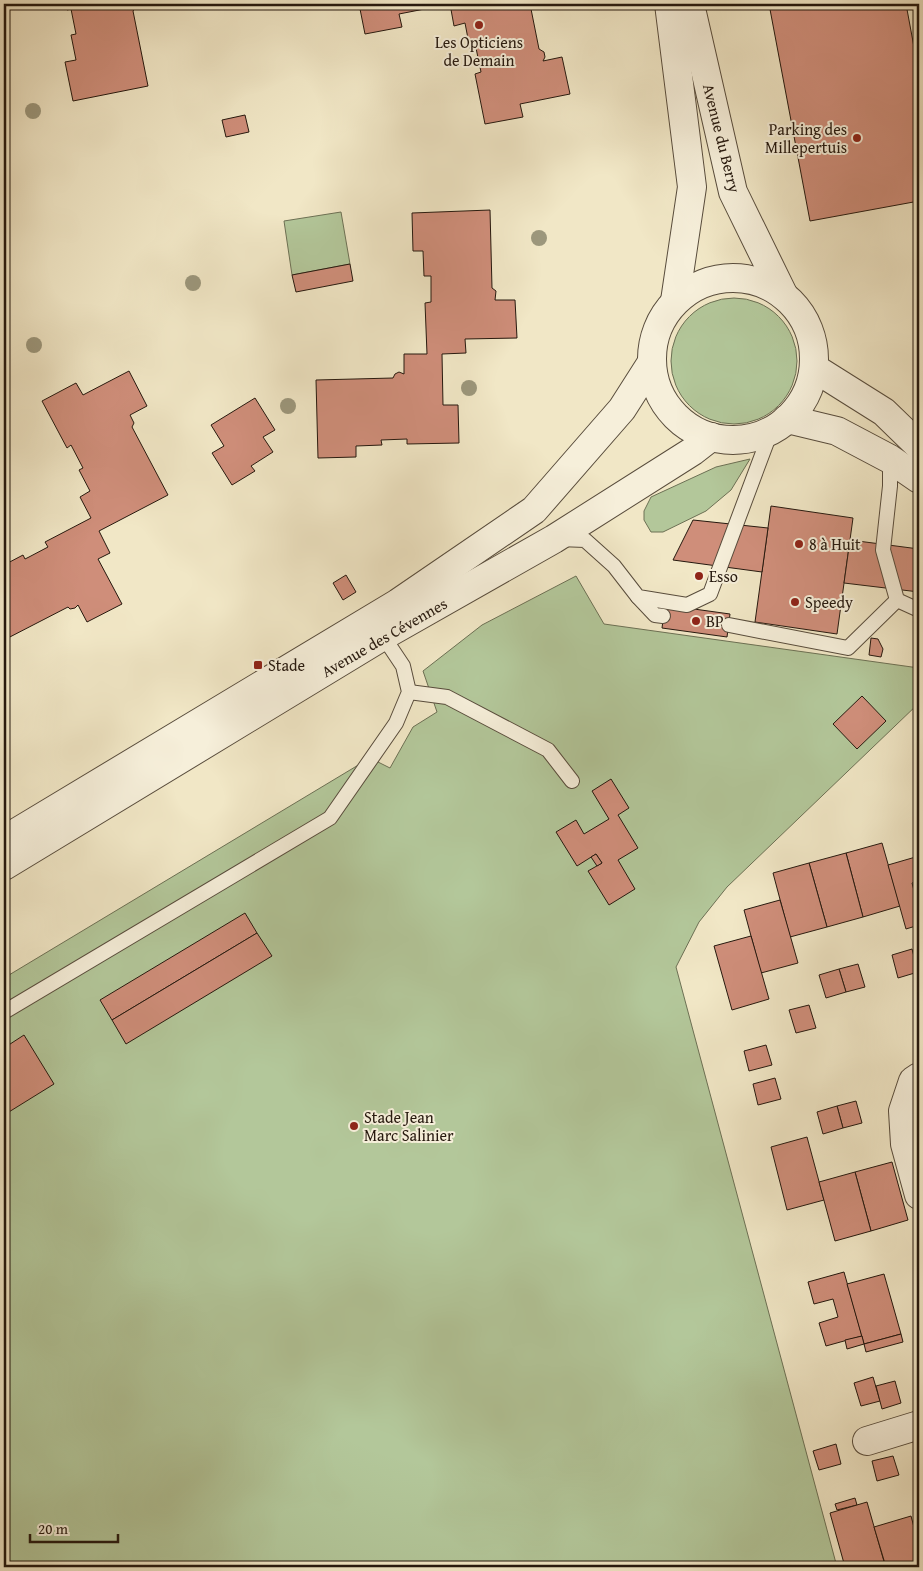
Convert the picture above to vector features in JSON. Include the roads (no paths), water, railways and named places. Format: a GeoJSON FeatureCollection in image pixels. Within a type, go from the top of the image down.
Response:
{"type":"FeatureCollection","features":[{"type":"Feature","properties":{"kind":"street","name":"Avenue du Berry"},"geometry":{"type":"LineString","coordinates":[[669,4],[692,186],[675,301]]}},
{"type":"Feature","properties":{"kind":"street","name":"Avenue du Berry"},"geometry":{"type":"LineString","coordinates":[[690,4],[733,192],[783,294]]}},
{"type":"Feature","properties":{"kind":"street"},"geometry":{"type":"LineString","coordinates":[[740,278],[762,283],[783,294],[798,310],[809,330],[814,348],[814,368],[809,387],[803,399],[779,425],[752,438],[732,440],[711,437],[688,427],[669,409],[657,387],[652,362],[653,345],[657,329],[665,314],[675,301],[694,287],[716,279],[740,278]]}},
{"type":"Feature","properties":{"kind":"street","name":"Avenue des Cévennes"},"geometry":{"type":"LineString","coordinates":[[4,840],[398,603],[534,510],[622,409],[652,362]]}},
{"type":"Feature","properties":{"kind":"street"},"geometry":{"type":"LineString","coordinates":[[814,368],[884,412],[919,446]]}},
{"type":"Feature","properties":{"kind":"street"},"geometry":{"type":"LineString","coordinates":[[779,425],[837,431],[890,459],[919,480]]}},
{"type":"Feature","properties":{"kind":"street","name":"Avenue des Cévennes"},"geometry":{"type":"LineString","coordinates":[[4,866],[383,636],[554,539],[693,451],[711,437]]}},
{"type":"Feature","properties":{"kind":"street"},"geometry":{"type":"LineString","coordinates":[[913,1078],[903,1111],[906,1144],[919,1195]]}},
{"type":"Feature","properties":{"kind":"street"},"geometry":{"type":"LineString","coordinates":[[866,1441],[919,1425]]}},
{"type":"Feature","properties":{"kind":"lane"},"geometry":{"type":"LineString","coordinates":[[638,597],[687,605],[710,594],[779,425]]}},
{"type":"Feature","properties":{"kind":"lane"},"geometry":{"type":"LineString","coordinates":[[890,459],[890,486],[883,550],[897,600],[919,610]]}},
{"type":"Feature","properties":{"kind":"lane"},"geometry":{"type":"LineString","coordinates":[[554,539],[585,540],[614,566],[655,615],[663,616]]}},
{"type":"Feature","properties":{"kind":"lane"},"geometry":{"type":"LineString","coordinates":[[729,626],[848,648],[897,600]]}},
{"type":"Feature","properties":{"kind":"lane"},"geometry":{"type":"LineString","coordinates":[[4,1012],[330,818],[396,723],[409,692],[403,666],[383,636]]}},
{"type":"Feature","properties":{"kind":"lane"},"geometry":{"type":"LineString","coordinates":[[409,692],[447,697],[548,750],[572,781]]}},
{"type":"Feature","properties":{"kind":"place","name":"Les Opticiens de Demain"},"geometry":{"type":"Point","coordinates":[479,25]}},
{"type":"Feature","properties":{"kind":"place","name":"Parking des Millepertuis"},"geometry":{"type":"Point","coordinates":[857,138]}},
{"type":"Feature","properties":{"kind":"place","name":"8 à Huit"},"geometry":{"type":"Point","coordinates":[799,544]}},
{"type":"Feature","properties":{"kind":"place","name":"Esso"},"geometry":{"type":"Point","coordinates":[699,576]}},
{"type":"Feature","properties":{"kind":"place","name":"Speedy"},"geometry":{"type":"Point","coordinates":[795,602]}},
{"type":"Feature","properties":{"kind":"place","name":"BP"},"geometry":{"type":"Point","coordinates":[696,621]}},
{"type":"Feature","properties":{"kind":"place","name":"Stade"},"geometry":{"type":"Point","coordinates":[258,665]}},
{"type":"Feature","properties":{"kind":"place","name":"Stade Jean Marc Salinier"},"geometry":{"type":"Point","coordinates":[354,1126]}}]}
